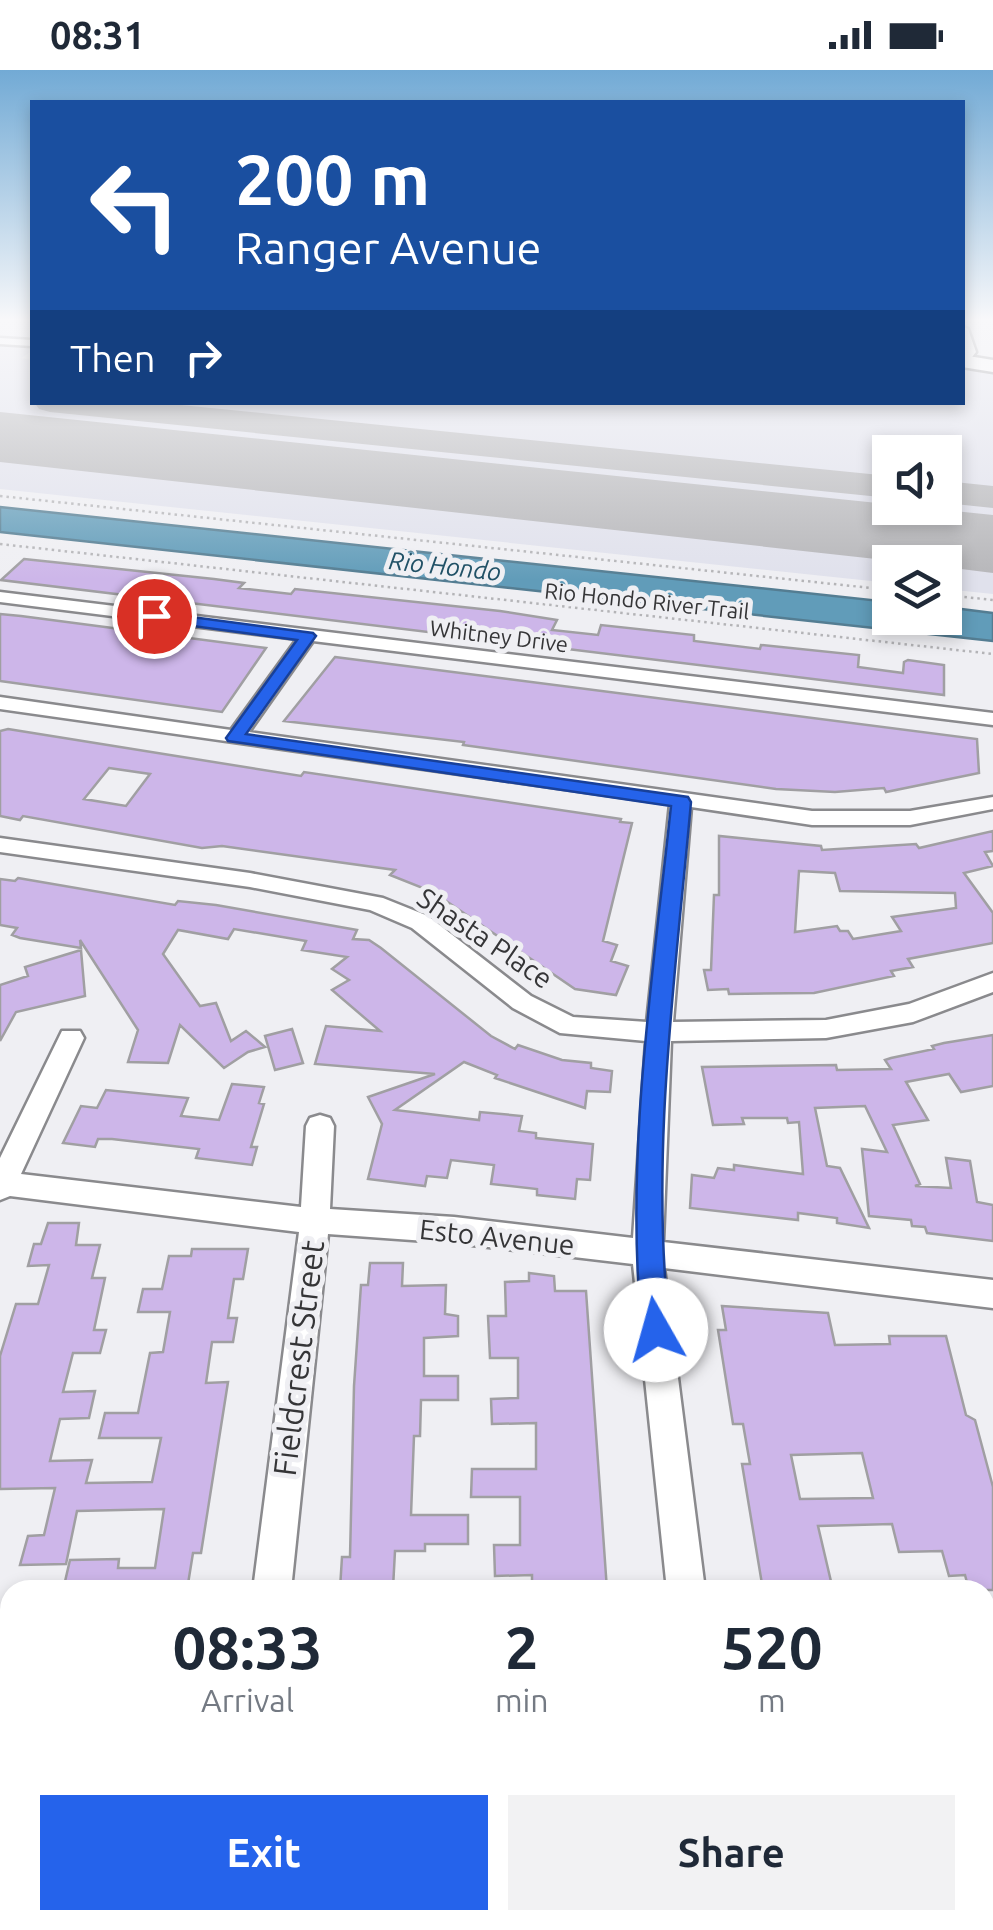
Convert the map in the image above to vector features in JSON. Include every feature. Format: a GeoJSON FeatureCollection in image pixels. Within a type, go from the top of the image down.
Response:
{"type":"FeatureCollection","features":[{"type":"Feature","properties":{"kind":"street","name":"Whitney Drive"},"geometry":{"type":"LineString","coordinates":[[0,596],[993,718]]}},
{"type":"Feature","properties":{"kind":"street"},"geometry":{"type":"LineString","coordinates":[[235,738],[308,636]]}},
{"type":"Feature","properties":{"kind":"street"},"geometry":{"type":"LineString","coordinates":[[0,703],[812,818],[862,819],[958,812],[993,802]]}},
{"type":"Feature","properties":{"kind":"street"},"geometry":{"type":"LineString","coordinates":[[681,802],[659,1032],[648,1255],[685,1580]]}},
{"type":"Feature","properties":{"kind":"street","name":"Shasta Place"},"geometry":{"type":"LineString","coordinates":[[0,845],[250,880],[375,903],[420,922],[522,1002],[569,1026],[659,1032],[826,1029],[913,1013],[993,982]]}},
{"type":"Feature","properties":{"kind":"street"},"geometry":{"type":"LineString","coordinates":[[1,1185],[71,1038]]}},
{"type":"Feature","properties":{"kind":"street","name":"Fieldcrest Street"},"geometry":{"type":"LineString","coordinates":[[273,1580],[315,1221],[320,1126]]}},
{"type":"Feature","properties":{"kind":"street","name":"Esto Avenue"},"geometry":{"type":"LineString","coordinates":[[1,1185],[315,1221],[454,1230],[993,1295]]}},
{"type":"Feature","properties":{"kind":"path","name":"Rio Hondo River Trail"},"geometry":{"type":"LineString","coordinates":[[0,496],[872,588]]}},
{"type":"Feature","properties":{"kind":"path","name":"Rio Hondo River Trail"},"geometry":{"type":"LineString","coordinates":[[0,544],[993,654]]}},
{"type":"Feature","properties":{"kind":"path"},"geometry":{"type":"LineString","coordinates":[[962,597],[993,600]]}},
{"type":"Feature","properties":{"kind":"shaded area"},"geometry":{"type":"Polygon","coordinates":[[[0,406],[993,406],[993,594],[962,591],[962,545],[872,545],[872,581],[0,489],[0,406]]]}},
{"type":"Feature","properties":{"kind":"water","name":"Rio Hondo"},"geometry":{"type":"Polygon","coordinates":[[[0,507],[872,600],[872,628],[0,532],[0,507]]]}},
{"type":"Feature","properties":{"kind":"water"},"geometry":{"type":"Polygon","coordinates":[[[962,609],[993,613],[993,641],[938,635],[962,635],[962,609]]]}},
{"type":"Feature","properties":{"kind":"building"},"geometry":{"type":"Polygon","coordinates":[[[24,559],[214,579],[244,583],[239,588],[291,594],[295,589],[500,611],[557,620],[552,630],[598,635],[601,625],[694,635],[694,641],[760,649],[761,645],[859,655],[858,667],[903,673],[904,662],[908,660],[944,665],[944,695],[1,580],[24,559]]]}},
{"type":"Feature","properties":{"kind":"building"},"geometry":{"type":"Polygon","coordinates":[[[0,614],[266,648],[222,712],[0,681],[0,614]]]}},
{"type":"Feature","properties":{"kind":"building"},"geometry":{"type":"Polygon","coordinates":[[[335,657],[977,739],[979,773],[886,792],[884,788],[835,792],[776,789],[463,745],[464,742],[284,721],[335,657]]]}},
{"type":"Feature","properties":{"kind":"building"},"geometry":{"type":"Polygon","coordinates":[[[8,729],[301,776],[304,772],[632,823],[603,941],[617,945],[611,961],[628,966],[616,995],[575,989],[433,892],[390,875],[395,870],[222,846],[202,848],[23,816],[20,820],[0,816],[0,731],[8,729]],[[109,768],[84,799],[126,806],[150,774],[109,768]]]}},
{"type":"Feature","properties":{"kind":"building"},"geometry":{"type":"Polygon","coordinates":[[[993,831],[993,851],[985,852],[993,866],[964,873],[993,913],[993,943],[908,959],[913,967],[891,971],[894,976],[814,993],[729,994],[728,989],[708,990],[704,970],[711,970],[714,895],[719,895],[719,836],[821,846],[822,850],[916,844],[919,848],[993,831]],[[799,871],[795,932],[837,926],[840,931],[848,931],[853,939],[901,931],[892,917],[956,908],[955,893],[840,891],[835,873],[799,871]]]}},
{"type":"Feature","properties":{"kind":"building"},"geometry":{"type":"Polygon","coordinates":[[[18,878],[175,905],[178,901],[216,905],[357,930],[353,939],[369,940],[381,948],[491,1036],[515,1049],[518,1045],[612,1071],[610,1092],[587,1091],[585,1108],[495,1078],[497,1075],[464,1062],[395,1110],[479,1120],[480,1112],[522,1116],[519,1131],[536,1133],[536,1138],[593,1144],[590,1180],[577,1179],[575,1199],[537,1195],[537,1189],[491,1184],[494,1165],[451,1160],[447,1178],[427,1176],[425,1186],[368,1179],[382,1124],[368,1097],[435,1074],[315,1064],[326,1026],[380,1031],[332,990],[349,980],[332,969],[347,957],[302,950],[306,941],[234,929],[228,939],[178,930],[163,954],[200,1006],[216,1003],[231,1041],[246,1031],[265,1047],[248,1052],[224,1068],[180,1025],[168,1063],[128,1062],[138,1030],[80,940],[81,948],[20,938],[12,935],[17,928],[0,925],[0,879],[18,878]]]}},
{"type":"Feature","properties":{"kind":"building"},"geometry":{"type":"Polygon","coordinates":[[[81,950],[85,996],[16,1012],[0,1041],[0,985],[28,976],[25,967],[81,950]]]}},
{"type":"Feature","properties":{"kind":"building"},"geometry":{"type":"Polygon","coordinates":[[[292,1029],[303,1063],[275,1070],[265,1036],[292,1029]]]}},
{"type":"Feature","properties":{"kind":"building"},"geometry":{"type":"Polygon","coordinates":[[[993,1035],[993,1086],[961,1092],[949,1074],[906,1082],[928,1120],[893,1125],[920,1184],[915,1186],[951,1188],[946,1158],[970,1161],[977,1202],[993,1205],[993,1241],[927,1233],[925,1227],[912,1226],[911,1220],[869,1216],[862,1149],[887,1152],[865,1106],[815,1108],[827,1166],[840,1168],[869,1228],[837,1223],[837,1218],[798,1213],[798,1220],[690,1208],[692,1175],[714,1178],[718,1168],[734,1170],[734,1165],[803,1174],[799,1122],[788,1123],[787,1118],[742,1118],[744,1124],[713,1125],[702,1067],[836,1065],[837,1070],[891,1069],[885,1060],[944,1043],[993,1035]]]}},
{"type":"Feature","properties":{"kind":"building"},"geometry":{"type":"Polygon","coordinates":[[[232,1084],[264,1087],[259,1103],[264,1104],[251,1147],[257,1147],[252,1165],[196,1158],[199,1149],[112,1139],[98,1139],[95,1147],[63,1143],[81,1106],[97,1108],[106,1090],[188,1098],[181,1116],[219,1120],[232,1084]]]}},
{"type":"Feature","properties":{"kind":"building"},"geometry":{"type":"Polygon","coordinates":[[[48,1223],[79,1223],[76,1245],[100,1245],[92,1278],[105,1278],[94,1330],[106,1330],[100,1353],[73,1353],[63,1392],[95,1391],[89,1418],[60,1419],[50,1461],[92,1460],[86,1483],[152,1482],[161,1438],[99,1438],[105,1413],[138,1413],[150,1353],[163,1352],[170,1312],[138,1312],[143,1289],[162,1289],[169,1256],[191,1256],[192,1249],[248,1249],[243,1279],[234,1279],[228,1318],[237,1318],[233,1342],[212,1342],[206,1383],[228,1382],[201,1553],[193,1553],[189,1580],[65,1580],[70,1560],[119,1559],[118,1568],[155,1568],[164,1509],[77,1511],[66,1564],[20,1565],[28,1536],[44,1535],[55,1488],[0,1489],[0,1356],[16,1304],[38,1304],[49,1265],[28,1266],[34,1244],[41,1244],[48,1223]]]}},
{"type":"Feature","properties":{"kind":"building"},"geometry":{"type":"Polygon","coordinates":[[[370,1263],[403,1263],[402,1286],[446,1285],[445,1314],[458,1316],[458,1336],[424,1338],[424,1376],[458,1376],[458,1400],[421,1400],[420,1436],[414,1436],[411,1515],[468,1515],[468,1544],[425,1544],[425,1551],[395,1551],[393,1580],[341,1580],[342,1557],[350,1557],[354,1386],[361,1285],[368,1285],[370,1263]]]}},
{"type":"Feature","properties":{"kind":"building"},"geometry":{"type":"Polygon","coordinates":[[[529,1273],[554,1276],[555,1291],[586,1291],[606,1580],[495,1576],[494,1545],[520,1545],[520,1497],[471,1497],[472,1469],[536,1469],[536,1423],[492,1424],[491,1399],[518,1398],[518,1358],[490,1358],[488,1316],[506,1316],[505,1282],[529,1281],[529,1273]]]}},
{"type":"Feature","properties":{"kind":"building"},"geometry":{"type":"Polygon","coordinates":[[[722,1306],[828,1313],[835,1345],[890,1344],[889,1336],[946,1336],[966,1415],[975,1420],[993,1487],[993,1580],[949,1576],[942,1551],[899,1552],[892,1524],[818,1526],[831,1580],[761,1580],[742,1464],[750,1464],[743,1424],[733,1424],[718,1330],[726,1330],[722,1306]],[[862,1453],[791,1455],[800,1499],[873,1498],[862,1453]]]}},
{"type":"Feature","properties":{"kind":"taxiway"},"geometry":{"type":"LineString","coordinates":[[88,406],[872,485]]}},
{"type":"Feature","properties":{"kind":"taxiway"},"geometry":{"type":"LineString","coordinates":[[962,494],[993,497]]}},
{"type":"Feature","properties":{"kind":"runway"},"geometry":{"type":"LineString","coordinates":[[0,437],[993,544]]}},
{"type":"Feature","properties":{"kind":"route"},"geometry":{"type":"LineString","coordinates":[[154,616],[308,636],[235,738],[681,802],[659,1032],[648,1255],[656,1330]]}}]}
